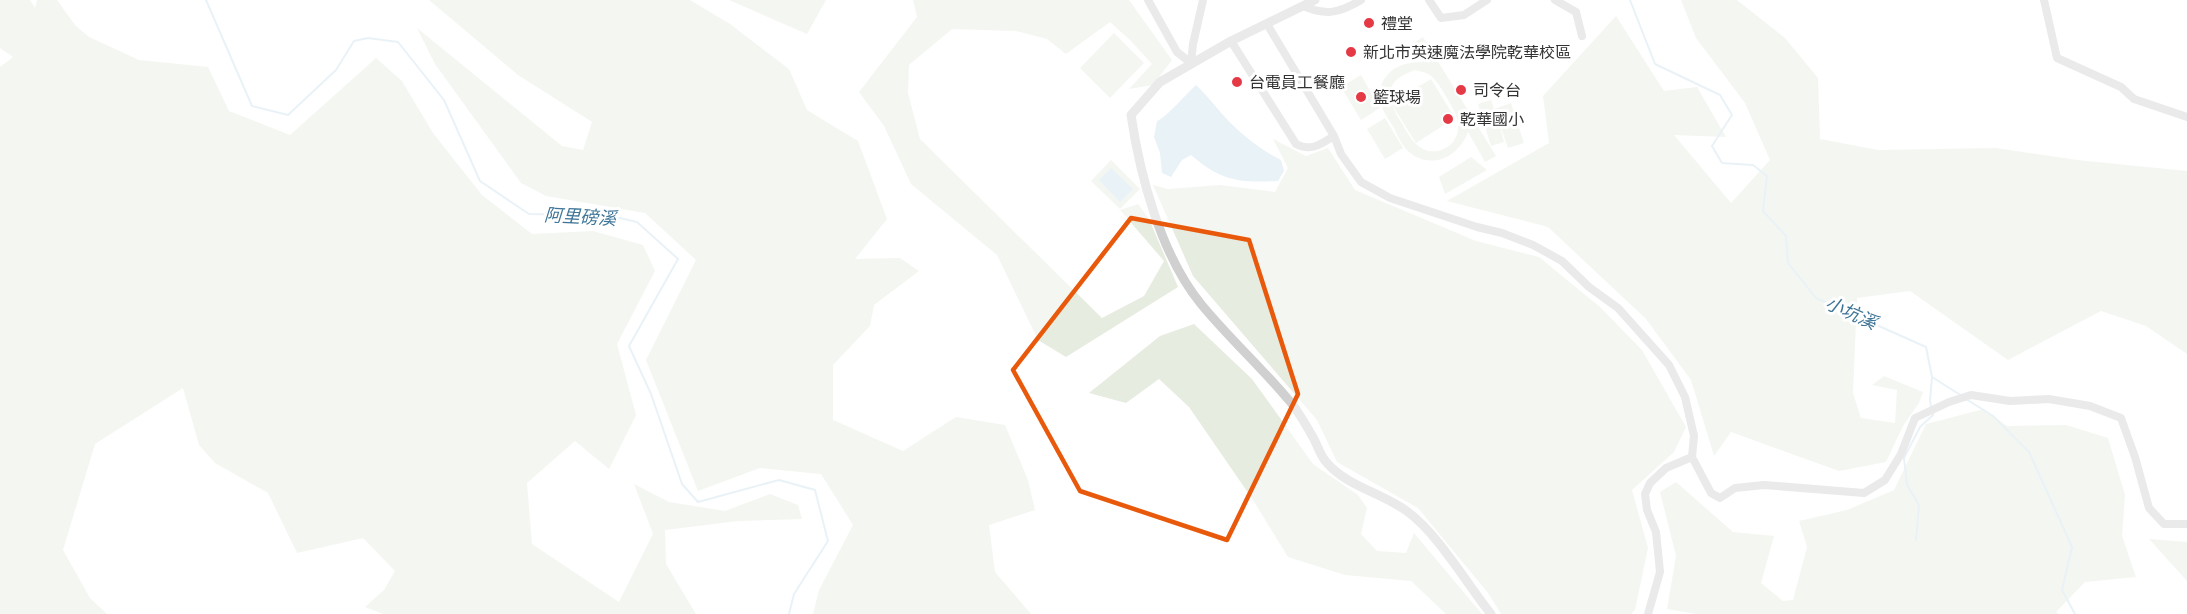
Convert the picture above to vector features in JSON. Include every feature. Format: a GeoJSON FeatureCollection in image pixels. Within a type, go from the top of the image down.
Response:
{"type":"FeatureCollection","features":[{"type":"Feature","properties":{"kind":"street"},"geometry":{"type":"LineString","coordinates":[[1148,0],[1177,52],[1191,63]]}},
{"type":"Feature","properties":{"kind":"street"},"geometry":{"type":"LineString","coordinates":[[1191,63],[1203,0]]}},
{"type":"Feature","properties":{"kind":"street"},"geometry":{"type":"LineString","coordinates":[[1315,0],[1231,41],[1160,82],[1131,115],[1139,163],[1159,228],[1186,281],[1200,302],[1288,399],[1304,421],[1326,463],[1353,483],[1409,512],[1441,546],[1491,614]]}},
{"type":"Feature","properties":{"kind":"street"},"geometry":{"type":"LineString","coordinates":[[1303,6],[1318,12],[1332,13],[1361,0]]}},
{"type":"Feature","properties":{"kind":"street"},"geometry":{"type":"LineString","coordinates":[[1428,0],[1441,18],[1464,15],[1487,0]]}},
{"type":"Feature","properties":{"kind":"street"},"geometry":{"type":"LineString","coordinates":[[1555,0],[1576,12],[1582,36]]}},
{"type":"Feature","properties":{"kind":"street"},"geometry":{"type":"LineString","coordinates":[[2044,0],[2057,58],[2121,87],[2134,99],[2187,117]]}},
{"type":"Feature","properties":{"kind":"street"},"geometry":{"type":"LineString","coordinates":[[1267,24],[1334,136],[1341,154],[1361,182],[1390,198],[1533,245],[1562,261],[1618,308],[1670,365],[1685,397],[1694,436],[1692,457],[1711,493],[1720,498],[1735,488],[1764,485],[1864,493],[1886,480],[1901,454],[1915,418],[1949,402],[1971,395],[2010,401],[2049,399],[2091,406],[2121,418],[2149,508],[2164,524],[2187,524]]}},
{"type":"Feature","properties":{"kind":"street"},"geometry":{"type":"LineString","coordinates":[[1231,41],[1296,144],[1304,148],[1315,147],[1334,136]]}},
{"type":"Feature","properties":{"kind":"street"},"geometry":{"type":"LineString","coordinates":[[1648,614],[1660,572],[1656,532],[1647,510],[1645,494],[1650,483],[1666,468],[1692,457]]}},
{"type":"Feature","properties":{"kind":"highlighted area"},"geometry":{"type":"Polygon","coordinates":[[[1131,218],[1249,240],[1298,394],[1227,540],[1080,491],[1013,370],[1131,218]]]}},
{"type":"Feature","properties":{"kind":"shaded area"},"geometry":{"type":"Polygon","coordinates":[[[0,0],[30,0],[35,8],[37,0],[57,0],[75,25],[89,37],[139,60],[208,67],[229,111],[290,135],[376,58],[402,81],[433,133],[482,195],[532,234],[593,231],[643,245],[655,271],[617,344],[636,415],[609,469],[575,441],[527,483],[532,544],[619,602],[653,534],[634,484],[669,502],[725,511],[770,494],[798,505],[802,519],[738,521],[665,530],[666,564],[696,614],[383,614],[365,607],[384,590],[395,571],[363,538],[297,553],[268,493],[215,463],[199,445],[183,388],[95,444],[63,550],[90,598],[107,614],[0,614],[0,67],[13,57],[0,48],[0,0]]]}},
{"type":"Feature","properties":{"kind":"shaded area"},"geometry":{"type":"Polygon","coordinates":[[[429,0],[690,0],[730,24],[789,69],[807,110],[858,141],[887,219],[855,259],[900,258],[919,271],[874,305],[870,326],[833,365],[833,420],[903,451],[956,417],[1005,425],[1028,480],[1035,510],[989,525],[995,572],[1031,614],[813,614],[819,590],[853,525],[821,474],[760,468],[698,491],[646,360],[696,260],[645,213],[546,196],[521,183],[435,64],[417,28],[562,146],[583,150],[592,122],[518,75],[429,0]]]}},
{"type":"Feature","properties":{"kind":"shaded area"},"geometry":{"type":"Polygon","coordinates":[[[729,0],[826,0],[807,34],[729,0]]]}},
{"type":"Feature","properties":{"kind":"shaded area"},"geometry":{"type":"Polygon","coordinates":[[[913,0],[1129,0],[1172,60],[1153,85],[1129,89],[1152,64],[1110,22],[1066,54],[1047,39],[1016,31],[952,29],[909,65],[908,93],[920,139],[1102,318],[1144,296],[1164,261],[1120,210],[1138,204],[1149,219],[1178,287],[1066,357],[1038,340],[997,255],[911,184],[884,126],[859,92],[917,17],[913,0]]]}},
{"type":"Feature","properties":{"kind":"shaded area"},"geometry":{"type":"Polygon","coordinates":[[[1681,0],[1737,0],[1785,38],[1818,78],[1820,139],[1878,150],[1996,148],[2077,160],[2187,171],[2187,354],[2146,326],[2101,311],[2008,360],[1910,291],[1857,298],[1853,393],[1861,418],[1895,423],[1897,390],[1872,385],[1884,376],[1923,392],[1886,462],[1839,471],[1731,432],[1714,456],[1691,380],[1646,319],[1548,227],[1447,201],[1549,143],[1543,96],[1616,16],[1664,91],[1697,87],[1726,137],[1674,135],[1731,203],[1770,160],[1745,103],[1696,38],[1681,0]]]}},
{"type":"Feature","properties":{"kind":"shaded area"},"geometry":{"type":"Polygon","coordinates":[[[1114,33],[1144,63],[1110,98],[1080,68],[1114,33]]]}},
{"type":"Feature","properties":{"kind":"shaded area"},"geometry":{"type":"Polygon","coordinates":[[[1423,37],[1496,156],[1485,162],[1468,132],[1458,148],[1444,158],[1427,160],[1418,158],[1404,147],[1383,110],[1380,94],[1385,78],[1390,72],[1405,64],[1423,62],[1412,44],[1423,37]],[[1415,70],[1397,79],[1393,85],[1390,91],[1392,105],[1411,139],[1420,147],[1431,151],[1446,148],[1456,136],[1457,118],[1452,106],[1433,78],[1429,74],[1415,70]]]}},
{"type":"Feature","properties":{"kind":"shaded area","name":"籃球場"},"geometry":{"type":"Polygon","coordinates":[[[1361,75],[1380,108],[1361,120],[1341,87],[1361,75]]]}},
{"type":"Feature","properties":{"kind":"shaded area"},"geometry":{"type":"Polygon","coordinates":[[[1431,79],[1455,118],[1416,143],[1391,103],[1431,79]]]}},
{"type":"Feature","properties":{"kind":"shaded area"},"geometry":{"type":"Polygon","coordinates":[[[1491,100],[1494,109],[1511,103],[1524,143],[1508,148],[1499,122],[1504,142],[1491,146],[1478,104],[1491,100]]]}},
{"type":"Feature","properties":{"kind":"shaded area","name":"籃球場"},"geometry":{"type":"Polygon","coordinates":[[[1385,118],[1403,148],[1385,159],[1367,129],[1385,118]]]}},
{"type":"Feature","properties":{"kind":"shaded area"},"geometry":{"type":"Polygon","coordinates":[[[1273,139],[1306,156],[1328,148],[1355,190],[1476,241],[1539,257],[1600,307],[1642,350],[1686,427],[1674,452],[1632,490],[1648,548],[1635,610],[1631,614],[1501,614],[1488,593],[1418,508],[1337,462],[1317,420],[1193,276],[1153,185],[1168,189],[1220,185],[1275,192],[1288,168],[1273,139]]]}},
{"type":"Feature","properties":{"kind":"shaded area"},"geometry":{"type":"Polygon","coordinates":[[[1471,157],[1487,170],[1445,194],[1439,177],[1471,157]]]}},
{"type":"Feature","properties":{"kind":"shaded area"},"geometry":{"type":"Polygon","coordinates":[[[1111,160],[1140,189],[1120,209],[1091,181],[1111,160]]]}},
{"type":"Feature","properties":{"kind":"shaded area"},"geometry":{"type":"Polygon","coordinates":[[[1194,324],[1252,379],[1313,464],[1358,495],[1367,508],[1361,534],[1377,551],[1406,553],[1414,533],[1482,614],[1446,614],[1411,581],[1345,575],[1288,557],[1253,500],[1189,407],[1159,379],[1126,403],[1089,393],[1160,336],[1194,324]]]}},
{"type":"Feature","properties":{"kind":"shaded area"},"geometry":{"type":"Polygon","coordinates":[[[1984,409],[2007,426],[2066,425],[2108,438],[2125,495],[2122,536],[2136,577],[2085,582],[2056,612],[2059,614],[1696,614],[1667,609],[1676,556],[1660,492],[1676,482],[1733,532],[1774,536],[1761,583],[1783,601],[1793,600],[1807,547],[1799,521],[1847,510],[1894,490],[1926,424],[1984,409]]]}},
{"type":"Feature","properties":{"kind":"shaded area"},"geometry":{"type":"Polygon","coordinates":[[[2149,539],[2187,542],[2187,581],[2149,539]]]}},
{"type":"Feature","properties":{"kind":"water"},"geometry":{"type":"Polygon","coordinates":[[[1196,85],[1253,143],[1281,160],[1284,171],[1278,181],[1231,179],[1202,164],[1191,155],[1182,160],[1171,177],[1162,173],[1160,153],[1154,137],[1157,121],[1196,85]]]}},
{"type":"Feature","properties":{"kind":"water"},"geometry":{"type":"Polygon","coordinates":[[[1111,168],[1133,189],[1120,202],[1099,180],[1111,168]]]}},
{"type":"Feature","properties":{"kind":"waterway","name":"阿里磅溪"},"geometry":{"type":"LineString","coordinates":[[206,0],[252,106],[288,115],[336,70],[354,41],[368,38],[398,42],[444,100],[480,181],[529,214],[611,216],[637,222],[678,259],[629,346],[651,394],[682,484],[698,502],[779,480],[815,490],[828,541],[794,594],[789,614]]}},
{"type":"Feature","properties":{"kind":"waterway","name":"小坑溪"},"geometry":{"type":"LineString","coordinates":[[1630,0],[1655,64],[1720,95],[1732,115],[1712,146],[1722,163],[1753,165],[1767,176],[1763,211],[1786,236],[1788,263],[1816,298],[1926,347],[1932,377],[1962,396]]}},
{"type":"Feature","properties":{"kind":"waterway"},"geometry":{"type":"LineString","coordinates":[[1931,407],[1932,377]]}},
{"type":"Feature","properties":{"kind":"waterway","name":"小坑溪"},"geometry":{"type":"LineString","coordinates":[[1966,399],[1993,416],[2029,452],[2072,547],[2062,590],[2075,614]]}},
{"type":"Feature","properties":{"kind":"waterway"},"geometry":{"type":"LineString","coordinates":[[1916,540],[1919,505],[1907,485],[1904,458],[1920,427],[1933,413]]}},
{"type":"Feature","properties":{"kind":"place","name":"禮堂"},"geometry":{"type":"Point","coordinates":[1369,23]}},
{"type":"Feature","properties":{"kind":"place","name":"新北市英速魔法學院乾華校區"},"geometry":{"type":"Point","coordinates":[1351,52]}},
{"type":"Feature","properties":{"kind":"place","name":"台電員工餐廳"},"geometry":{"type":"Point","coordinates":[1237,82]}},
{"type":"Feature","properties":{"kind":"place","name":"司令台"},"geometry":{"type":"Point","coordinates":[1461,90]}},
{"type":"Feature","properties":{"kind":"place","name":"籃球場"},"geometry":{"type":"Point","coordinates":[1361,97]}},
{"type":"Feature","properties":{"kind":"place","name":"乾華國小"},"geometry":{"type":"Point","coordinates":[1448,119]}}]}
